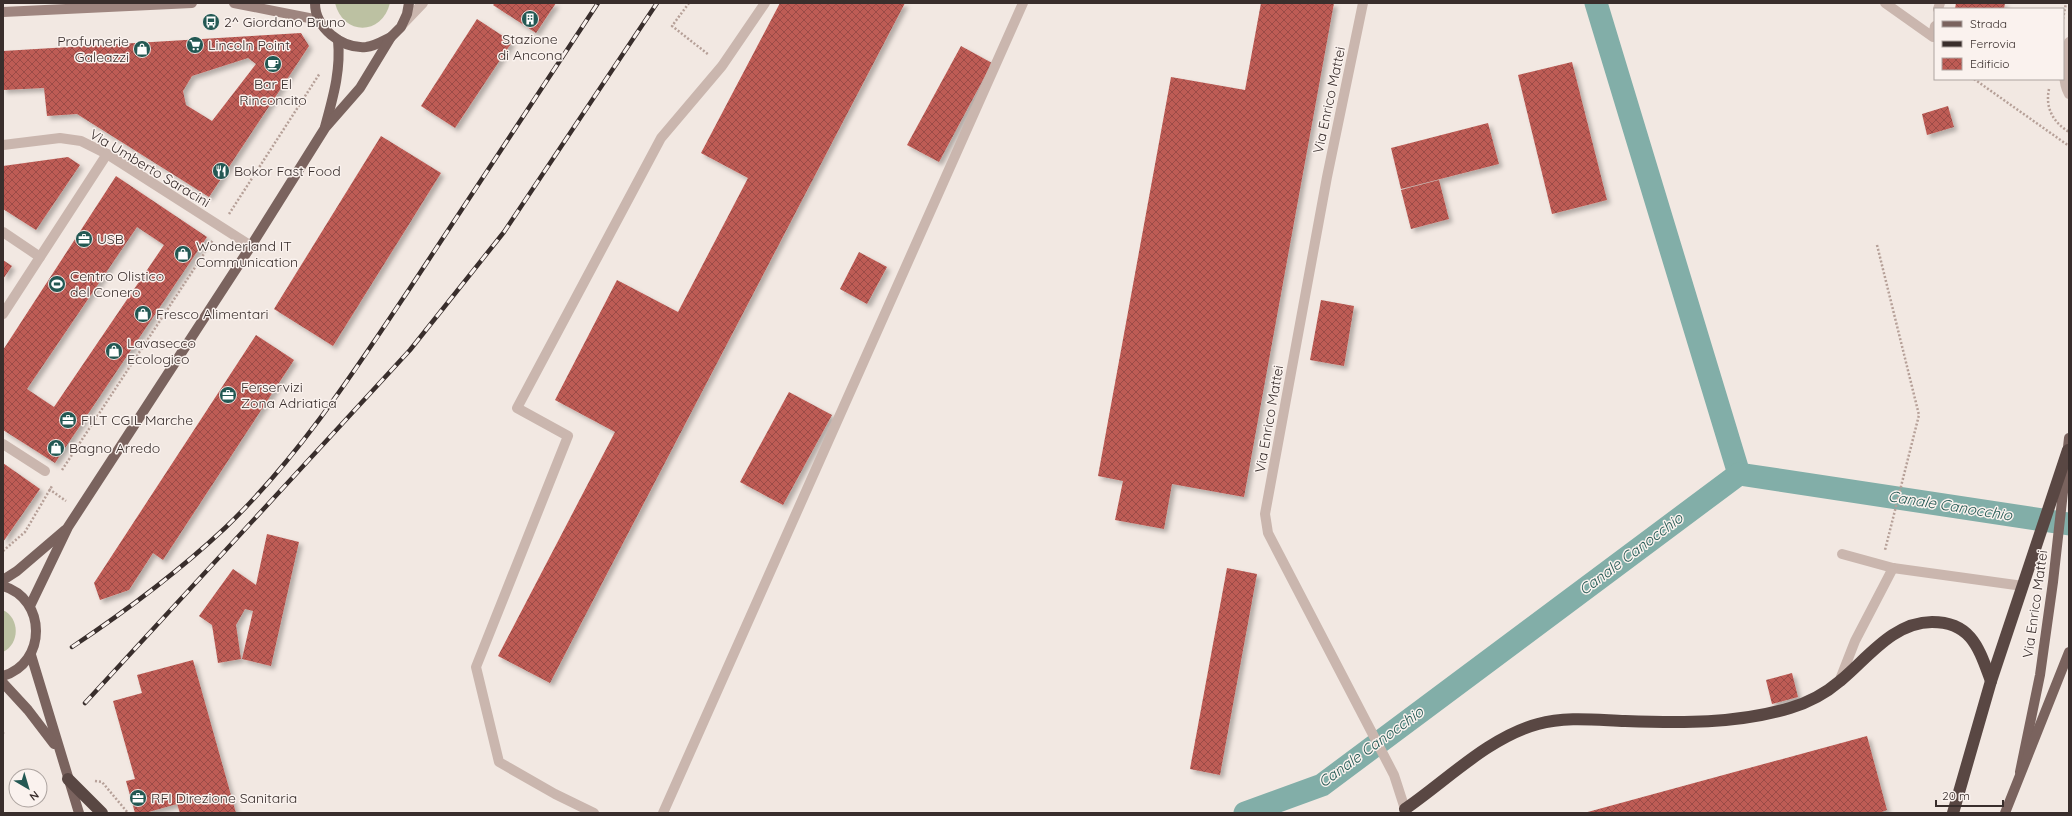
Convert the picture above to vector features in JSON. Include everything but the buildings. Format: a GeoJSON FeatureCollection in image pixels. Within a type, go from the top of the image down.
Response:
{"type":"FeatureCollection","features":[{"type":"Feature","properties":{"kind":"highway"},"geometry":{"type":"LineString","coordinates":[[1953,813],[1990,681],[2024,582],[2068,444]]}},
{"type":"Feature","properties":{"kind":"highway"},"geometry":{"type":"LineString","coordinates":[[1405,811],[1492,745],[1517,731],[1538,724],[1563,720],[1678,722],[1744,717],[1796,706],[1839,682],[1888,639],[1910,627],[1931,622],[1956,626],[1973,639],[1981,654],[1990,681]]}},
{"type":"Feature","properties":{"kind":"highway"},"geometry":{"type":"LineString","coordinates":[[68,778],[102,813]]}},
{"type":"Feature","properties":{"kind":"main road"},"geometry":{"type":"LineString","coordinates":[[3,12],[192,3]]}},
{"type":"Feature","properties":{"kind":"main road"},"geometry":{"type":"LineString","coordinates":[[234,3],[319,20]]}},
{"type":"Feature","properties":{"kind":"main road"},"geometry":{"type":"LineString","coordinates":[[315,3],[319,20],[327,32],[338,40],[351,46],[365,47],[379,44],[391,37]]}},
{"type":"Feature","properties":{"kind":"main road"},"geometry":{"type":"LineString","coordinates":[[30,606],[68,527],[325,128],[360,88],[391,37],[401,26],[407,14],[409,3]]}},
{"type":"Feature","properties":{"kind":"main road"},"geometry":{"type":"LineString","coordinates":[[325,128],[338,77],[340,56],[338,40]]}},
{"type":"Feature","properties":{"kind":"main road","name":"Via Enrico Mattei"},"geometry":{"type":"LineString","coordinates":[[2020,772],[2040,675],[2053,582],[2068,444]]}},
{"type":"Feature","properties":{"kind":"main road"},"geometry":{"type":"LineString","coordinates":[[3,580],[17,571],[68,527]]}},
{"type":"Feature","properties":{"kind":"main road"},"geometry":{"type":"LineString","coordinates":[[3,586],[16,592],[30,606],[35,619],[37,632],[31,654],[17,670],[3,676]]}},
{"type":"Feature","properties":{"kind":"main road","name":"Via Enrico Mattei"},"geometry":{"type":"LineString","coordinates":[[2005,813],[2020,772],[2069,652]]}},
{"type":"Feature","properties":{"kind":"main road"},"geometry":{"type":"LineString","coordinates":[[31,654],[58,750],[79,813]]}},
{"type":"Feature","properties":{"kind":"main road"},"geometry":{"type":"LineString","coordinates":[[3,683],[28,710],[58,750]]}},
{"type":"Feature","properties":{"kind":"street"},"geometry":{"type":"LineString","coordinates":[[401,26],[423,3]]}},
{"type":"Feature","properties":{"kind":"street"},"geometry":{"type":"LineString","coordinates":[[594,813],[579,810],[499,762],[476,667],[568,436],[517,408],[661,138],[722,66],[765,3]]}},
{"type":"Feature","properties":{"kind":"street"},"geometry":{"type":"LineString","coordinates":[[663,813],[1023,3]]}},
{"type":"Feature","properties":{"kind":"street","name":"Via Enrico Mattei"},"geometry":{"type":"LineString","coordinates":[[1363,3],[1327,177],[1265,514],[1268,533],[1394,775],[1405,811]]}},
{"type":"Feature","properties":{"kind":"street"},"geometry":{"type":"LineString","coordinates":[[1884,3],[1933,37],[1934,32]]}},
{"type":"Feature","properties":{"kind":"street"},"geometry":{"type":"LineString","coordinates":[[2069,42],[2064,66],[2064,81],[2069,94]]}},
{"type":"Feature","properties":{"kind":"street","name":"Via Umberto Saracini"},"geometry":{"type":"LineString","coordinates":[[3,145],[60,138],[82,141],[107,154],[250,246]]}},
{"type":"Feature","properties":{"kind":"street"},"geometry":{"type":"LineString","coordinates":[[3,314],[107,154]]}},
{"type":"Feature","properties":{"kind":"street"},"geometry":{"type":"LineString","coordinates":[[3,232],[40,257]]}},
{"type":"Feature","properties":{"kind":"street"},"geometry":{"type":"LineString","coordinates":[[3,444],[46,470]]}},
{"type":"Feature","properties":{"kind":"street"},"geometry":{"type":"LineString","coordinates":[[1842,554],[1893,568],[2024,582]]}},
{"type":"Feature","properties":{"kind":"street"},"geometry":{"type":"LineString","coordinates":[[1839,682],[1855,641],[1893,568]]}},
{"type":"Feature","properties":{"kind":"path"},"geometry":{"type":"LineString","coordinates":[[689,3],[672,26],[722,66]]}},
{"type":"Feature","properties":{"kind":"path"},"geometry":{"type":"LineString","coordinates":[[2064,14],[2066,3]]}},
{"type":"Feature","properties":{"kind":"path"},"geometry":{"type":"LineString","coordinates":[[58,477],[322,69]]}},
{"type":"Feature","properties":{"kind":"path"},"geometry":{"type":"LineString","coordinates":[[1975,80],[2069,146]]}},
{"type":"Feature","properties":{"kind":"path"},"geometry":{"type":"LineString","coordinates":[[2050,86],[2047,100],[2051,113],[2058,124],[2069,132]]}},
{"type":"Feature","properties":{"kind":"path"},"geometry":{"type":"LineString","coordinates":[[1877,245],[1919,415],[1887,540]]}},
{"type":"Feature","properties":{"kind":"path"},"geometry":{"type":"LineString","coordinates":[[3,551],[25,532],[53,483]]}},
{"type":"Feature","properties":{"kind":"green space"},"geometry":{"type":"Polygon","coordinates":[[[335,3],[390,3],[386,14],[379,22],[362,28],[346,22],[339,14],[335,3]]]}},
{"type":"Feature","properties":{"kind":"green space"},"geometry":{"type":"Polygon","coordinates":[[[3,610],[13,619],[16,631],[13,643],[3,652],[3,610]]]}},
{"type":"Feature","properties":{"kind":"waterway"},"geometry":{"type":"LineString","coordinates":[[1596,3],[1739,474]]}},
{"type":"Feature","properties":{"kind":"waterway","name":"Canale Canocchio"},"geometry":{"type":"LineString","coordinates":[[1245,813],[1322,785],[1739,474],[2069,524]]}},
{"type":"Feature","properties":{"kind":"railway"},"geometry":{"type":"LineString","coordinates":[[72,647],[151,591],[207,545],[252,501],[277,473],[324,413],[368,351],[598,3]]}},
{"type":"Feature","properties":{"kind":"railway"},"geometry":{"type":"LineString","coordinates":[[85,703],[410,350],[504,232],[657,3]]}},
{"type":"Feature","properties":{"kind":"place","name":"Stazione di Ancona"},"geometry":{"type":"Point","coordinates":[530,19]}},
{"type":"Feature","properties":{"kind":"place","name":"2^ Giordano Bruno"},"geometry":{"type":"Point","coordinates":[211,22]}},
{"type":"Feature","properties":{"kind":"place","name":"Lincoln Point"},"geometry":{"type":"Point","coordinates":[195,45]}},
{"type":"Feature","properties":{"kind":"place","name":"Profumerie Galeazzi"},"geometry":{"type":"Point","coordinates":[142,49]}},
{"type":"Feature","properties":{"kind":"place","name":"Bar El Rinconcito"},"geometry":{"type":"Point","coordinates":[273,64]}},
{"type":"Feature","properties":{"kind":"place","name":"Bokor Fast Food"},"geometry":{"type":"Point","coordinates":[221,171]}},
{"type":"Feature","properties":{"kind":"place","name":"USB"},"geometry":{"type":"Point","coordinates":[84,239]}},
{"type":"Feature","properties":{"kind":"place","name":"Wonderland IT Communication"},"geometry":{"type":"Point","coordinates":[183,254]}},
{"type":"Feature","properties":{"kind":"place","name":"Centro Olistico del Conero"},"geometry":{"type":"Point","coordinates":[57,284]}},
{"type":"Feature","properties":{"kind":"place","name":"Fresco Alimentari"},"geometry":{"type":"Point","coordinates":[143,314]}},
{"type":"Feature","properties":{"kind":"place","name":"Lavasecco Ecologico"},"geometry":{"type":"Point","coordinates":[114,351]}},
{"type":"Feature","properties":{"kind":"place","name":"Ferservizi Zona Adriatica"},"geometry":{"type":"Point","coordinates":[228,395]}},
{"type":"Feature","properties":{"kind":"place","name":"FILT CGIL Marche"},"geometry":{"type":"Point","coordinates":[68,420]}},
{"type":"Feature","properties":{"kind":"place","name":"Bagno Arredo"},"geometry":{"type":"Point","coordinates":[56,448]}},
{"type":"Feature","properties":{"kind":"place","name":"RFI Direzione Sanitaria"},"geometry":{"type":"Point","coordinates":[138,798]}}]}
